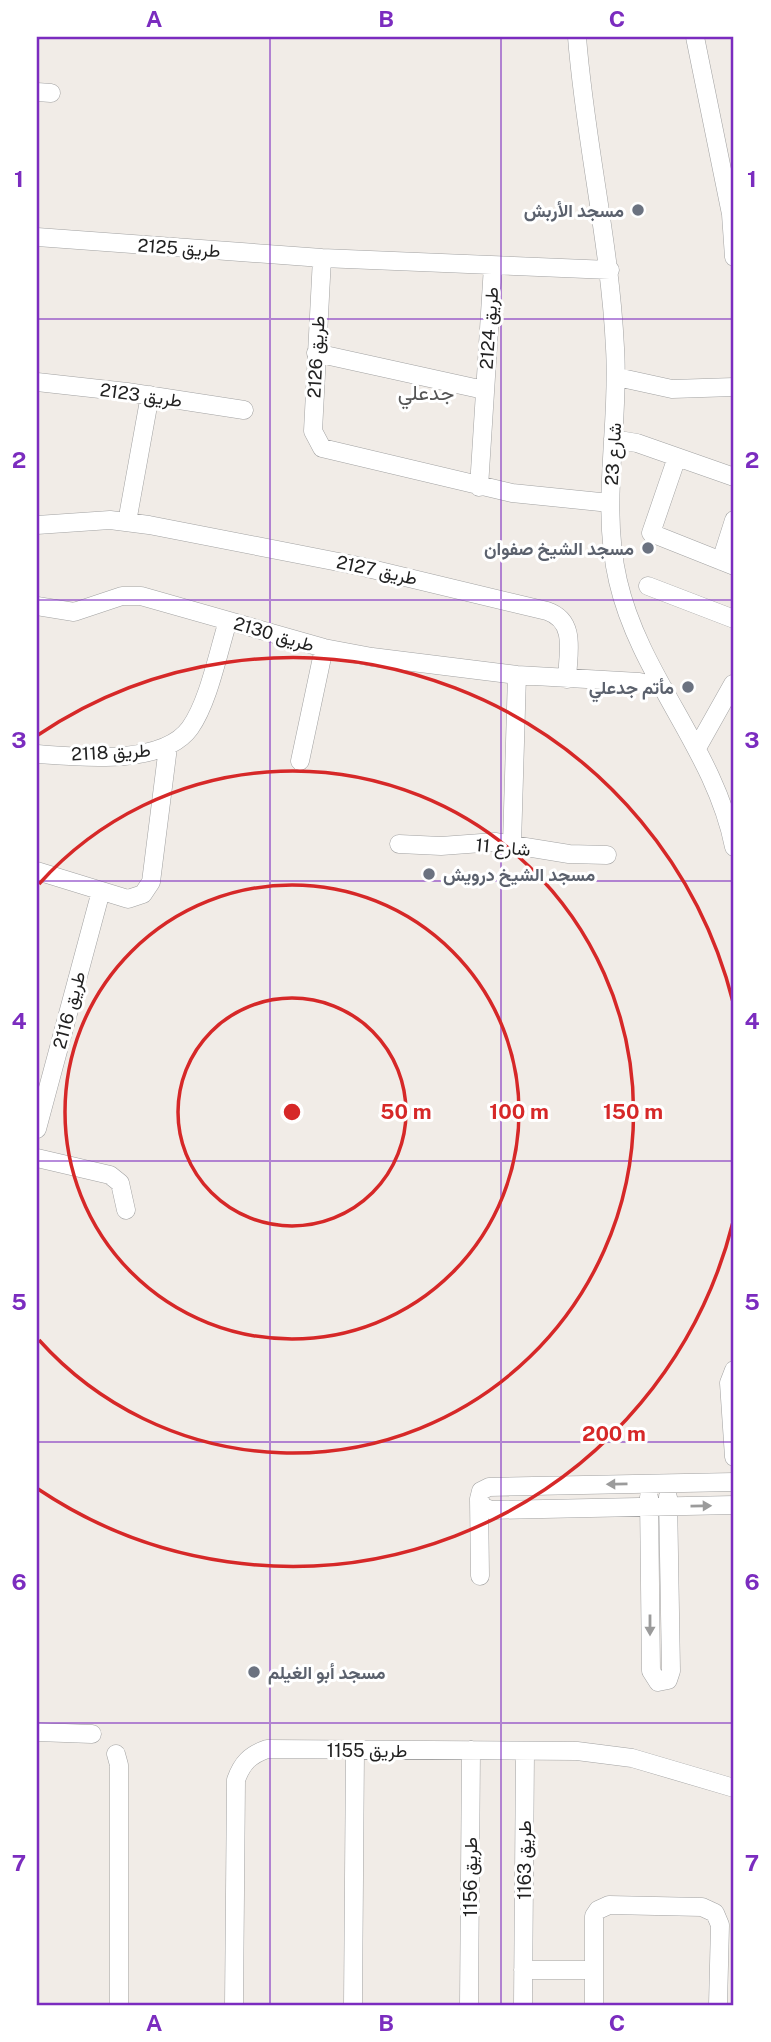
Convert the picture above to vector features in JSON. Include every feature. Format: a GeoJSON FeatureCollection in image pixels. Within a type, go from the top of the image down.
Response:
{"type":"FeatureCollection","features":[{"type":"Feature","properties":{"kind":"street","name":"شارع 23"},"geometry":{"type":"LineString","coordinates":[[577,37],[610,270],[617,377],[610,503],[612,555],[627,614],[648,661],[697,748],[726,785],[734,847]]}},
{"type":"Feature","properties":{"kind":"street"},"geometry":{"type":"LineString","coordinates":[[695,37],[733,214],[734,257]]}},
{"type":"Feature","properties":{"kind":"street","name":"طريق 2125"},"geometry":{"type":"LineString","coordinates":[[37,237],[322,258]]}},
{"type":"Feature","properties":{"kind":"street"},"geometry":{"type":"LineString","coordinates":[[322,258],[610,270]]}},
{"type":"Feature","properties":{"kind":"street","name":"طريق 2126"},"geometry":{"type":"LineString","coordinates":[[322,258],[313,431],[322,448],[479,487],[544,498],[610,503]]}},
{"type":"Feature","properties":{"kind":"street","name":"طريق 2124"},"geometry":{"type":"LineString","coordinates":[[479,487],[493,266]]}},
{"type":"Feature","properties":{"kind":"street","name":"طريق 2124"},"geometry":{"type":"LineString","coordinates":[[316,353],[484,390]]}},
{"type":"Feature","properties":{"kind":"street"},"geometry":{"type":"LineString","coordinates":[[617,377],[672,388],[734,387]]}},
{"type":"Feature","properties":{"kind":"street","name":"طريق 2123"},"geometry":{"type":"LineString","coordinates":[[37,382],[150,395],[244,410]]}},
{"type":"Feature","properties":{"kind":"street"},"geometry":{"type":"LineString","coordinates":[[127,522],[150,395]]}},
{"type":"Feature","properties":{"kind":"street"},"geometry":{"type":"LineString","coordinates":[[613,439],[637,443],[734,477]]}},
{"type":"Feature","properties":{"kind":"street"},"geometry":{"type":"LineString","coordinates":[[677,457],[651,533],[728,564],[734,520]]}},
{"type":"Feature","properties":{"kind":"street","name":"طريق 2127"},"geometry":{"type":"LineString","coordinates":[[37,525],[92,521],[127,522],[359,566],[556,614],[568,628],[567,679]]}},
{"type":"Feature","properties":{"kind":"street"},"geometry":{"type":"LineString","coordinates":[[648,586],[734,619]]}},
{"type":"Feature","properties":{"kind":"street","name":"طريق 2130"},"geometry":{"type":"LineString","coordinates":[[37,606],[74,612],[122,596],[141,596],[324,648],[517,676],[615,681],[663,688]]}},
{"type":"Feature","properties":{"kind":"street","name":"طريق 2118"},"geometry":{"type":"LineString","coordinates":[[37,754],[137,754],[168,747],[190,729],[197,717],[228,621]]}},
{"type":"Feature","properties":{"kind":"street"},"geometry":{"type":"LineString","coordinates":[[300,761],[324,648]]}},
{"type":"Feature","properties":{"kind":"street"},"geometry":{"type":"LineString","coordinates":[[615,681],[648,661]]}},
{"type":"Feature","properties":{"kind":"street"},"geometry":{"type":"LineString","coordinates":[[512,844],[517,676]]}},
{"type":"Feature","properties":{"kind":"street"},"geometry":{"type":"LineString","coordinates":[[697,748],[734,689]]}},
{"type":"Feature","properties":{"kind":"street"},"geometry":{"type":"LineString","coordinates":[[37,871],[101,891],[136,898],[148,889],[168,747]]}},
{"type":"Feature","properties":{"kind":"street","name":"شارع 11"},"geometry":{"type":"LineString","coordinates":[[399,844],[512,844],[569,854],[607,855]]}},
{"type":"Feature","properties":{"kind":"street","name":"طريق 2116"},"geometry":{"type":"LineString","coordinates":[[37,1129],[101,891]]}},
{"type":"Feature","properties":{"kind":"street"},"geometry":{"type":"LineString","coordinates":[[37,1158],[110,1175],[120,1183],[126,1210]]}},
{"type":"Feature","properties":{"kind":"street"},"geometry":{"type":"LineString","coordinates":[[734,1370],[729,1382],[734,1457]]}},
{"type":"Feature","properties":{"kind":"street"},"geometry":{"type":"LineString","coordinates":[[480,1576],[479,1499],[481,1491],[489,1487],[734,1482]]}},
{"type":"Feature","properties":{"kind":"street"},"geometry":{"type":"LineString","coordinates":[[649,1483],[650,1671],[658,1682],[670,1676],[668,1483]]}},
{"type":"Feature","properties":{"kind":"street"},"geometry":{"type":"LineString","coordinates":[[551,1485],[551,1509]]}},
{"type":"Feature","properties":{"kind":"street"},"geometry":{"type":"LineString","coordinates":[[479,1499],[487,1509],[734,1506]]}},
{"type":"Feature","properties":{"kind":"street"},"geometry":{"type":"LineString","coordinates":[[650,1592],[670,1591]]}},
{"type":"Feature","properties":{"kind":"street"},"geometry":{"type":"LineString","coordinates":[[37,1732],[92,1734]]}},
{"type":"Feature","properties":{"kind":"street","name":"طريق 1155"},"geometry":{"type":"LineString","coordinates":[[234,2005],[236,1791],[239,1770],[255,1753],[267,1749],[577,1751],[632,1758],[734,1788]]}},
{"type":"Feature","properties":{"kind":"street","name":"طريق 1156"},"geometry":{"type":"LineString","coordinates":[[469,2005],[471,1749]]}},
{"type":"Feature","properties":{"kind":"street"},"geometry":{"type":"LineString","coordinates":[[354,2005],[355,1750]]}},
{"type":"Feature","properties":{"kind":"street","name":"طريق 1163"},"geometry":{"type":"LineString","coordinates":[[523,2005],[525,1751]]}},
{"type":"Feature","properties":{"kind":"street"},"geometry":{"type":"LineString","coordinates":[[116,1754],[119,1765],[119,2005]]}},
{"type":"Feature","properties":{"kind":"street"},"geometry":{"type":"LineString","coordinates":[[594,2005],[594,1916],[603,1907],[709,1909],[719,1919],[720,1926],[718,2005]]}},
{"type":"Feature","properties":{"kind":"street"},"geometry":{"type":"LineString","coordinates":[[523,1970],[594,1970]]}},
{"type":"Feature","properties":{"kind":"place","name":"مسجد الأربش"},"geometry":{"type":"Point","coordinates":[638,210]}},
{"type":"Feature","properties":{"kind":"place","name":"مسجد الشيخ صفوان"},"geometry":{"type":"Point","coordinates":[648,548]}},
{"type":"Feature","properties":{"kind":"place","name":"مأتم جدعلي"},"geometry":{"type":"Point","coordinates":[688,687]}},
{"type":"Feature","properties":{"kind":"place","name":"مسجد الشيخ درويش"},"geometry":{"type":"Point","coordinates":[429,874]}},
{"type":"Feature","properties":{"kind":"place","name":"مسجد أبو الغيلم"},"geometry":{"type":"Point","coordinates":[254,1672]}},
{"type":"Feature","properties":{"kind":"district","name":"جدعلي"},"geometry":{"type":"Point","coordinates":[426,392]}}]}
